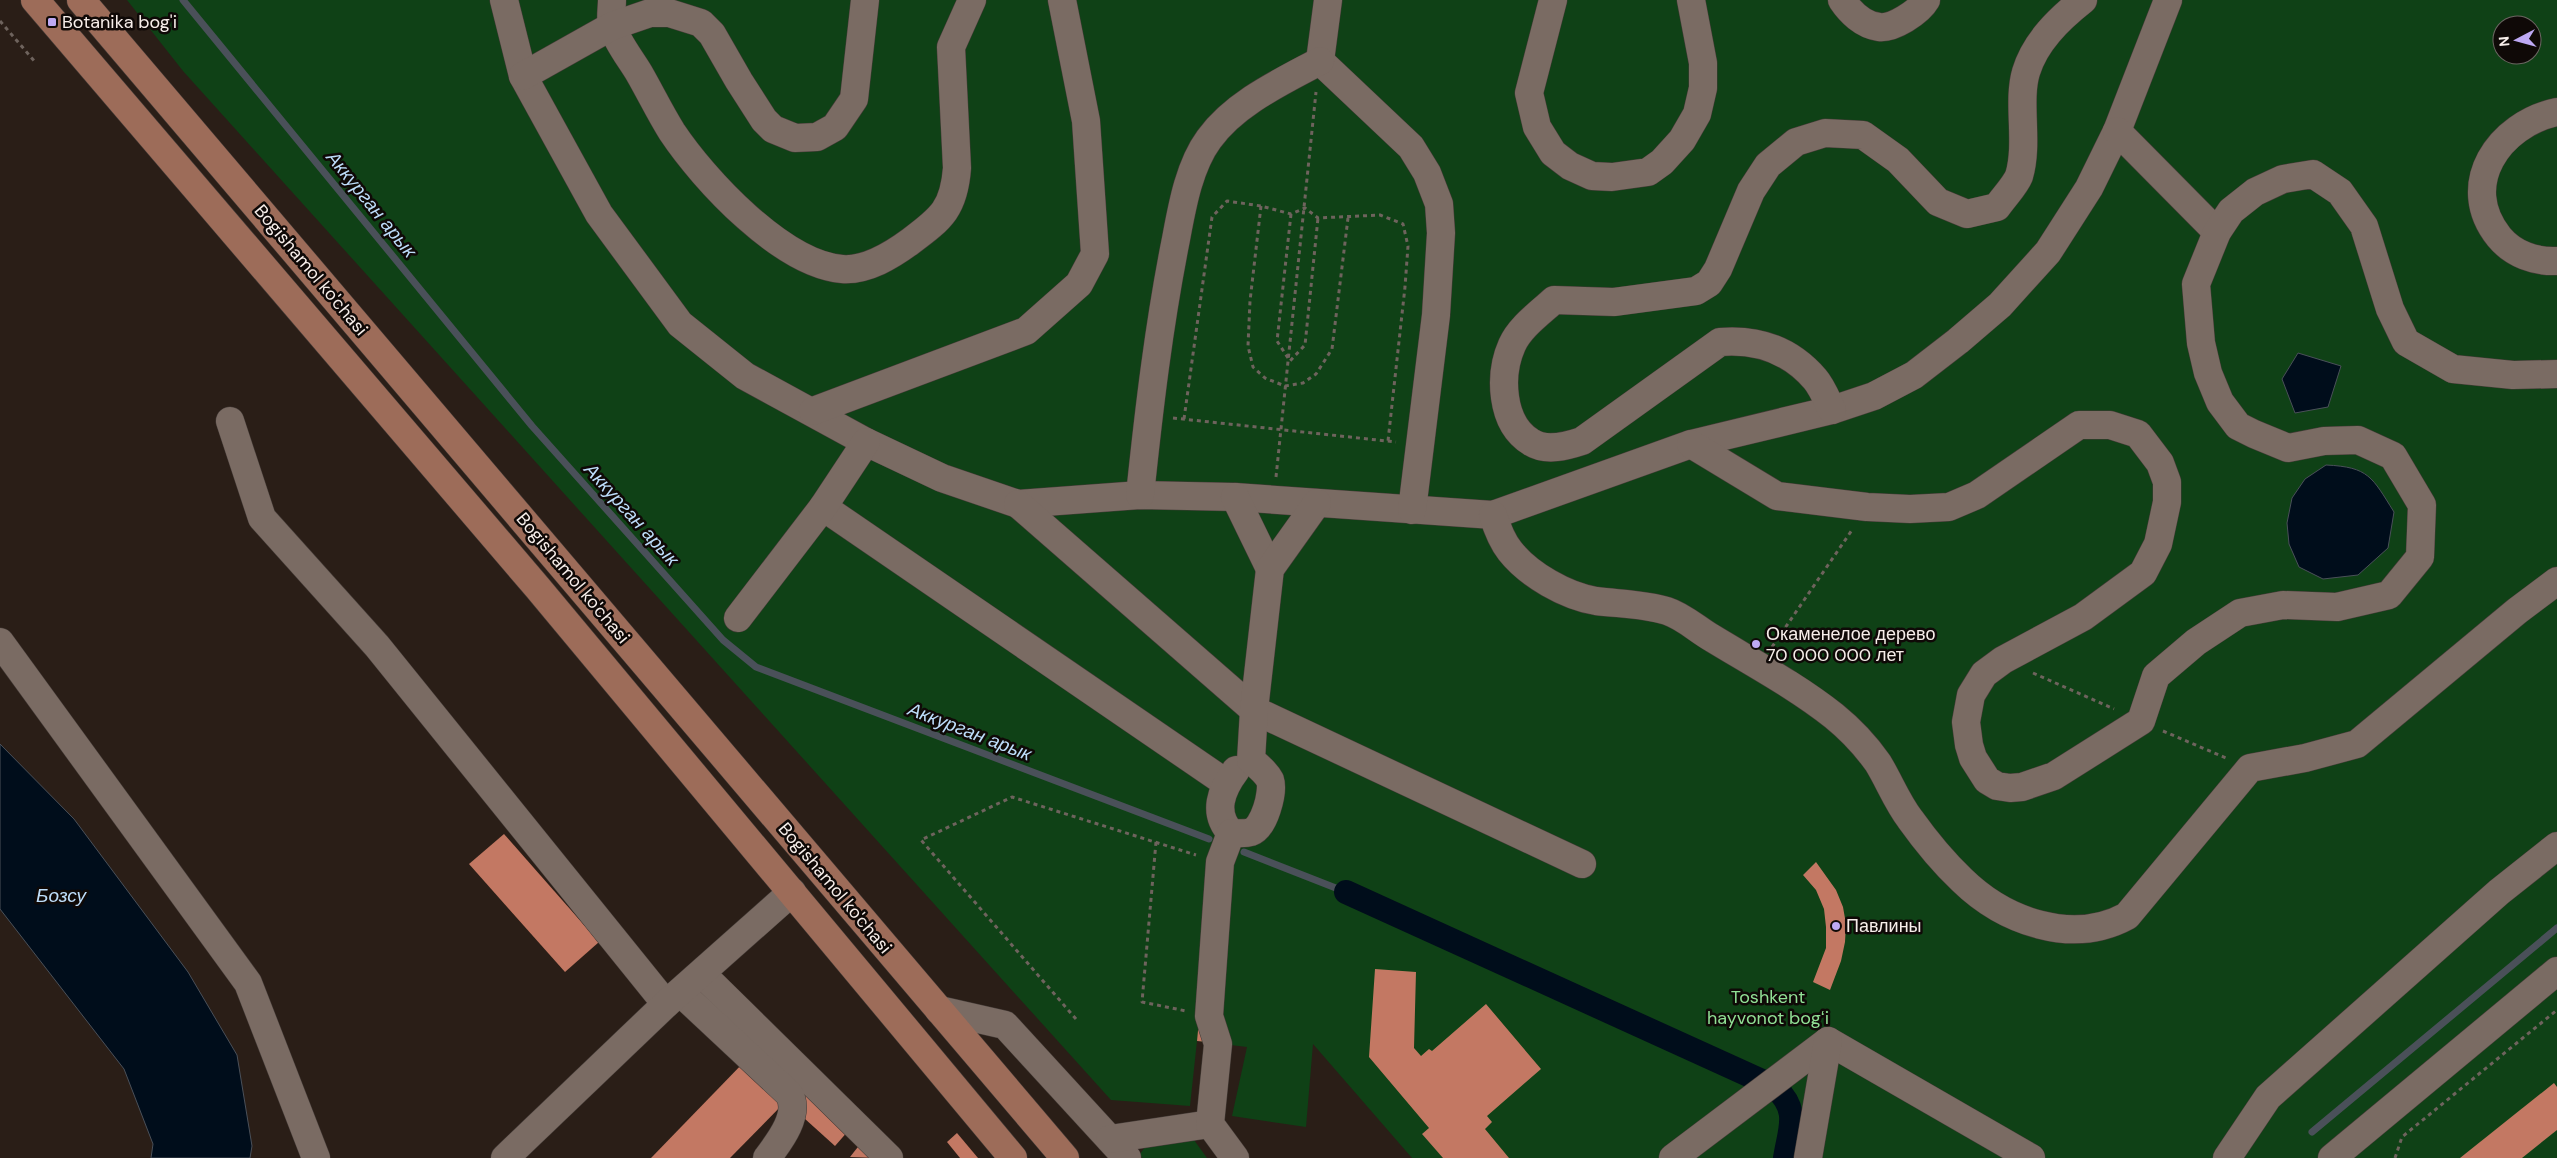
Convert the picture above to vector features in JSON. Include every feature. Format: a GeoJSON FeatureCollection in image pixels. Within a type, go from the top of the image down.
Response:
{"type":"FeatureCollection","features":[{"type":"Feature","properties":{"kind":"main road","name":"Bogishamol ko'chasi"},"geometry":{"type":"LineString","coordinates":[[35,0],[537,588],[1014,1158]]}},
{"type":"Feature","properties":{"kind":"main road","name":"Bogishamol ko'chasi"},"geometry":{"type":"LineString","coordinates":[[81,0],[1065,1158]]}},
{"type":"Feature","properties":{"kind":"main road"},"geometry":{"type":"LineString","coordinates":[[188,181],[187,171],[192,160],[203,156],[214,157]]}},
{"type":"Feature","properties":{"kind":"main road"},"geometry":{"type":"LineString","coordinates":[[537,588],[546,589],[556,585],[561,577],[562,565]]}},
{"type":"Feature","properties":{"kind":"street"},"geometry":{"type":"LineString","coordinates":[[504,0],[523,76],[599,214],[680,324],[744,376],[813,411],[866,442],[942,478],[1018,504],[1254,710],[1582,864]]}},
{"type":"Feature","properties":{"kind":"street"},"geometry":{"type":"LineString","coordinates":[[523,76],[612,13],[669,13],[701,23],[712,34],[764,120],[772,129],[784,134],[807,139],[817,138],[835,126],[854,99],[865,0]]}},
{"type":"Feature","properties":{"kind":"street"},"geometry":{"type":"LineString","coordinates":[[612,13],[673,132],[731,201],[760,227],[800,256],[822,266],[845,269],[873,263],[892,253],[934,223],[951,202],[956,186],[957,168],[951,47],[972,0]]}},
{"type":"Feature","properties":{"kind":"street"},"geometry":{"type":"LineString","coordinates":[[813,411],[1026,331],[1079,284],[1094,254],[1093,235],[1086,121],[1062,0]]}},
{"type":"Feature","properties":{"kind":"street"},"geometry":{"type":"LineString","coordinates":[[1320,61],[1328,0]]}},
{"type":"Feature","properties":{"kind":"street"},"geometry":{"type":"LineString","coordinates":[[1553,0],[1529,93],[1537,127],[1553,153],[1570,166],[1592,176],[1612,177],[1648,172],[1682,140],[1697,114],[1703,88],[1703,63],[1691,0]]}},
{"type":"Feature","properties":{"kind":"street"},"geometry":{"type":"LineString","coordinates":[[1842,0],[1850,12],[1862,21],[1880,28],[1907,19],[1926,0]]}},
{"type":"Feature","properties":{"kind":"street"},"geometry":{"type":"LineString","coordinates":[[1832,410],[1816,380],[1788,354],[1758,344],[1738,341],[1720,342],[1582,441],[1564,447],[1544,447],[1531,442],[1512,423],[1505,388],[1506,363],[1513,343],[1521,332],[1554,300],[1614,302],[1696,291],[1709,283],[1718,269],[1751,191],[1768,165],[1796,142],[1826,133],[1863,135],[1898,160],[1938,202],[1967,214],[1996,207],[2018,177],[2024,140],[2026,72],[2039,44],[2056,24],[2083,0]]}},
{"type":"Feature","properties":{"kind":"street"},"geometry":{"type":"LineString","coordinates":[[1018,504],[1140,495],[1235,497],[1493,515],[1691,444],[1832,410],[1874,396],[1914,374],[1958,341],[2000,305],[2048,252],[2089,188],[2117,131],[2168,0]]}},
{"type":"Feature","properties":{"kind":"street"},"geometry":{"type":"LineString","coordinates":[[1140,495],[1148,416],[1167,284],[1190,182],[1203,148],[1218,128],[1236,112],[1271,88],[1320,61]]}},
{"type":"Feature","properties":{"kind":"street"},"geometry":{"type":"LineString","coordinates":[[1320,61],[1411,147],[1428,173],[1439,204],[1441,233],[1436,315],[1412,510]]}},
{"type":"Feature","properties":{"kind":"street"},"geometry":{"type":"LineString","coordinates":[[2557,112],[2536,119],[2505,140],[2493,155],[2485,172],[2482,191],[2483,210],[2492,228],[2505,244],[2522,256],[2557,260]]}},
{"type":"Feature","properties":{"kind":"street"},"geometry":{"type":"LineString","coordinates":[[2117,131],[2217,232]]}},
{"type":"Feature","properties":{"kind":"street"},"geometry":{"type":"LineString","coordinates":[[1691,444],[1777,496],[1867,507],[1910,509],[1949,507],[1977,495],[2080,425],[2110,426],[2138,434],[2160,463],[2167,482],[2167,502],[2158,544],[2143,573],[2083,617],[2003,660],[1984,674],[1971,696],[1966,722],[1973,758],[1987,780],[1997,786],[2010,788],[2022,787],[2054,776],[2141,722],[2156,676],[2196,642],[2240,613],[2283,605],[2337,607],[2389,595],[2420,557],[2422,505],[2393,456],[2358,440],[2324,441],[2288,448],[2238,426],[2220,402],[2208,372],[2203,350],[2196,284],[2217,232],[2231,211],[2255,192],[2283,179],[2313,174],[2340,192],[2364,226],[2390,309],[2406,342],[2452,368],[2513,375],[2557,374]]}},
{"type":"Feature","properties":{"kind":"street"},"geometry":{"type":"LineString","coordinates":[[230,421],[262,518],[377,646],[673,998],[789,1094],[793,1100],[791,1114],[784,1135],[767,1158]]}},
{"type":"Feature","properties":{"kind":"street"},"geometry":{"type":"LineString","coordinates":[[738,618],[823,507],[866,442]]}},
{"type":"Feature","properties":{"kind":"street"},"geometry":{"type":"LineString","coordinates":[[1235,497],[1270,570]]}},
{"type":"Feature","properties":{"kind":"street"},"geometry":{"type":"LineString","coordinates":[[1251,760],[1254,710],[1270,570],[1316,503]]}},
{"type":"Feature","properties":{"kind":"street"},"geometry":{"type":"LineString","coordinates":[[823,507],[1226,783]]}},
{"type":"Feature","properties":{"kind":"street"},"geometry":{"type":"LineString","coordinates":[[1493,515],[1510,552],[1544,579],[1565,590],[1594,600],[1621,602],[1669,612],[1758,666],[1836,717],[1858,738],[1878,763],[1909,817],[1969,886],[1990,902],[2023,920],[2057,928],[2095,929],[2113,924],[2127,916],[2250,768],[2305,758],[2357,744],[2517,611],[2557,581]]}},
{"type":"Feature","properties":{"kind":"street"},"geometry":{"type":"LineString","coordinates":[[0,642],[248,984],[316,1158]]}},
{"type":"Feature","properties":{"kind":"street"},"geometry":{"type":"LineString","coordinates":[[1231,833],[1223,824],[1220,811],[1226,783],[1236,769],[1251,760]]}},
{"type":"Feature","properties":{"kind":"street"},"geometry":{"type":"LineString","coordinates":[[1231,833],[1251,832],[1260,825],[1270,795],[1270,781],[1265,773],[1251,760]]}},
{"type":"Feature","properties":{"kind":"street"},"geometry":{"type":"LineString","coordinates":[[1231,833],[1220,862],[1209,1016],[1218,1044],[1210,1124],[1236,1158]]}},
{"type":"Feature","properties":{"kind":"street"},"geometry":{"type":"LineString","coordinates":[[2227,1158],[2268,1097],[2499,892],[2557,846]]}},
{"type":"Feature","properties":{"kind":"street"},"geometry":{"type":"LineString","coordinates":[[505,1158],[673,998],[792,892]]}},
{"type":"Feature","properties":{"kind":"street"},"geometry":{"type":"LineString","coordinates":[[2332,1158],[2557,971]]}},
{"type":"Feature","properties":{"kind":"street"},"geometry":{"type":"LineString","coordinates":[[702,974],[889,1158]]}},
{"type":"Feature","properties":{"kind":"street"},"geometry":{"type":"LineString","coordinates":[[940,1010],[1005,1025],[1118,1149],[1210,1124]]}},
{"type":"Feature","properties":{"kind":"street"},"geometry":{"type":"LineString","coordinates":[[1673,1158],[1828,1041]]}},
{"type":"Feature","properties":{"kind":"street"},"geometry":{"type":"LineString","coordinates":[[1808,1158],[1828,1041]]}},
{"type":"Feature","properties":{"kind":"street"},"geometry":{"type":"LineString","coordinates":[[1828,1041],[2031,1158]]}},
{"type":"Feature","properties":{"kind":"path"},"geometry":{"type":"LineString","coordinates":[[0,21],[36,63]]}},
{"type":"Feature","properties":{"kind":"path"},"geometry":{"type":"LineString","coordinates":[[1273,500],[1290,361],[1320,61]]}},
{"type":"Feature","properties":{"kind":"path"},"geometry":{"type":"LineString","coordinates":[[1184,419],[1212,217],[1227,201],[1261,206],[1291,214],[1305,208]]}},
{"type":"Feature","properties":{"kind":"path"},"geometry":{"type":"LineString","coordinates":[[1261,206],[1250,301],[1248,346],[1253,367],[1265,378],[1286,386],[1303,383],[1316,374],[1332,349],[1348,218]]}},
{"type":"Feature","properties":{"kind":"path"},"geometry":{"type":"LineString","coordinates":[[1305,208],[1318,218],[1380,216],[1403,224],[1408,246],[1388,442]]}},
{"type":"Feature","properties":{"kind":"path"},"geometry":{"type":"LineString","coordinates":[[1290,361],[1277,340],[1291,214]]}},
{"type":"Feature","properties":{"kind":"path"},"geometry":{"type":"LineString","coordinates":[[1290,361],[1305,345],[1318,218]]}},
{"type":"Feature","properties":{"kind":"path"},"geometry":{"type":"LineString","coordinates":[[1148,416],[1281,429],[1419,446]]}},
{"type":"Feature","properties":{"kind":"path"},"geometry":{"type":"LineString","coordinates":[[1758,666],[1867,507]]}},
{"type":"Feature","properties":{"kind":"path"},"geometry":{"type":"LineString","coordinates":[[1076,1018],[921,840],[1012,797],[1220,862]]}},
{"type":"Feature","properties":{"kind":"path"},"geometry":{"type":"LineString","coordinates":[[1156,842],[1142,1002],[1209,1016]]}},
{"type":"Feature","properties":{"kind":"path"},"geometry":{"type":"LineString","coordinates":[[2395,1158],[2402,1137],[2557,1010]]}},
{"type":"Feature","properties":{"kind":"green space","name":"Toshkent hayvonot bogʻi"},"geometry":{"type":"Polygon","coordinates":[[[127,0],[2557,0],[2557,1158],[1412,1158],[1313,1044],[1306,1127],[1232,1116],[1247,1047],[1197,1041],[1190,1106],[1111,1100],[183,71],[127,0]]]}},
{"type":"Feature","properties":{"kind":"green space"},"geometry":{"type":"Polygon","coordinates":[[[1194,1140],[1207,1158],[1142,1158],[1140,1154],[1145,1147],[1194,1140]]]}},
{"type":"Feature","properties":{"kind":"water"},"geometry":{"type":"Polygon","coordinates":[[[2298,353],[2341,366],[2328,407],[2295,413],[2282,379],[2298,353]]]}},
{"type":"Feature","properties":{"kind":"water"},"geometry":{"type":"Polygon","coordinates":[[[2326,465],[2352,468],[2368,476],[2380,490],[2394,512],[2388,548],[2358,575],[2323,579],[2299,567],[2289,544],[2287,523],[2292,498],[2305,479],[2326,465]]]}},
{"type":"Feature","properties":{"kind":"water","name":"Бозсу"},"geometry":{"type":"Polygon","coordinates":[[[0,744],[74,819],[188,972],[237,1055],[252,1146],[250,1158],[151,1158],[153,1144],[124,1069],[0,909],[0,744]]]}},
{"type":"Feature","properties":{"kind":"building"},"geometry":{"type":"Polygon","coordinates":[[[504,834],[599,942],[565,972],[469,864],[504,834]]]}},
{"type":"Feature","properties":{"kind":"building","name":"Павлины"},"geometry":{"type":"Polygon","coordinates":[[[1816,862],[1836,890],[1843,907],[1846,924],[1841,961],[1830,990],[1813,982],[1826,948],[1826,927],[1824,909],[1816,890],[1803,875],[1816,862]]]}},
{"type":"Feature","properties":{"kind":"building"},"geometry":{"type":"Polygon","coordinates":[[[1375,969],[1416,972],[1414,1048],[1421,1056],[1429,1049],[1432,1051],[1486,1004],[1541,1069],[1487,1116],[1492,1122],[1485,1129],[1509,1158],[1443,1158],[1422,1134],[1429,1128],[1369,1057],[1375,969]]]}},
{"type":"Feature","properties":{"kind":"building"},"geometry":{"type":"Polygon","coordinates":[[[1199,1020],[1207,1042],[1197,1041],[1199,1020]]]}},
{"type":"Feature","properties":{"kind":"building"},"geometry":{"type":"Polygon","coordinates":[[[746,1060],[787,1100],[730,1158],[651,1158],[746,1060]]]}},
{"type":"Feature","properties":{"kind":"building"},"geometry":{"type":"Polygon","coordinates":[[[2554,1083],[2557,1087],[2557,1130],[2522,1158],[2460,1158],[2554,1083]]]}},
{"type":"Feature","properties":{"kind":"building"},"geometry":{"type":"Polygon","coordinates":[[[808,1093],[849,1130],[835,1146],[794,1109],[808,1093]]]}},
{"type":"Feature","properties":{"kind":"building"},"geometry":{"type":"Polygon","coordinates":[[[957,1133],[978,1158],[960,1158],[947,1142],[957,1133]]]}},
{"type":"Feature","properties":{"kind":"building"},"geometry":{"type":"Polygon","coordinates":[[[861,1143],[878,1158],[850,1157],[861,1143]]]}},
{"type":"Feature","properties":{"kind":"waterway","name":"Аккурган арык"},"geometry":{"type":"LineString","coordinates":[[183,0],[532,426],[723,640],[756,667],[1209,839]]}},
{"type":"Feature","properties":{"kind":"waterway","name":"Аккурган арык"},"geometry":{"type":"LineString","coordinates":[[1244,852],[1346,892]]}},
{"type":"Feature","properties":{"kind":"waterway"},"geometry":{"type":"LineString","coordinates":[[1346,892],[1775,1087],[1788,1104],[1790,1112],[1791,1128],[1785,1158]]}},
{"type":"Feature","properties":{"kind":"waterway"},"geometry":{"type":"LineString","coordinates":[[2312,1132],[2557,928]]}},
{"type":"Feature","properties":{"kind":"place","name":"Botanika bog'i"},"geometry":{"type":"Point","coordinates":[52,22]}},
{"type":"Feature","properties":{"kind":"place","name":"Окаменелое дерево 70 000 000 лет"},"geometry":{"type":"Point","coordinates":[1756,644]}},
{"type":"Feature","properties":{"kind":"place","name":"Павлины"},"geometry":{"type":"Point","coordinates":[1836,926]}}]}
